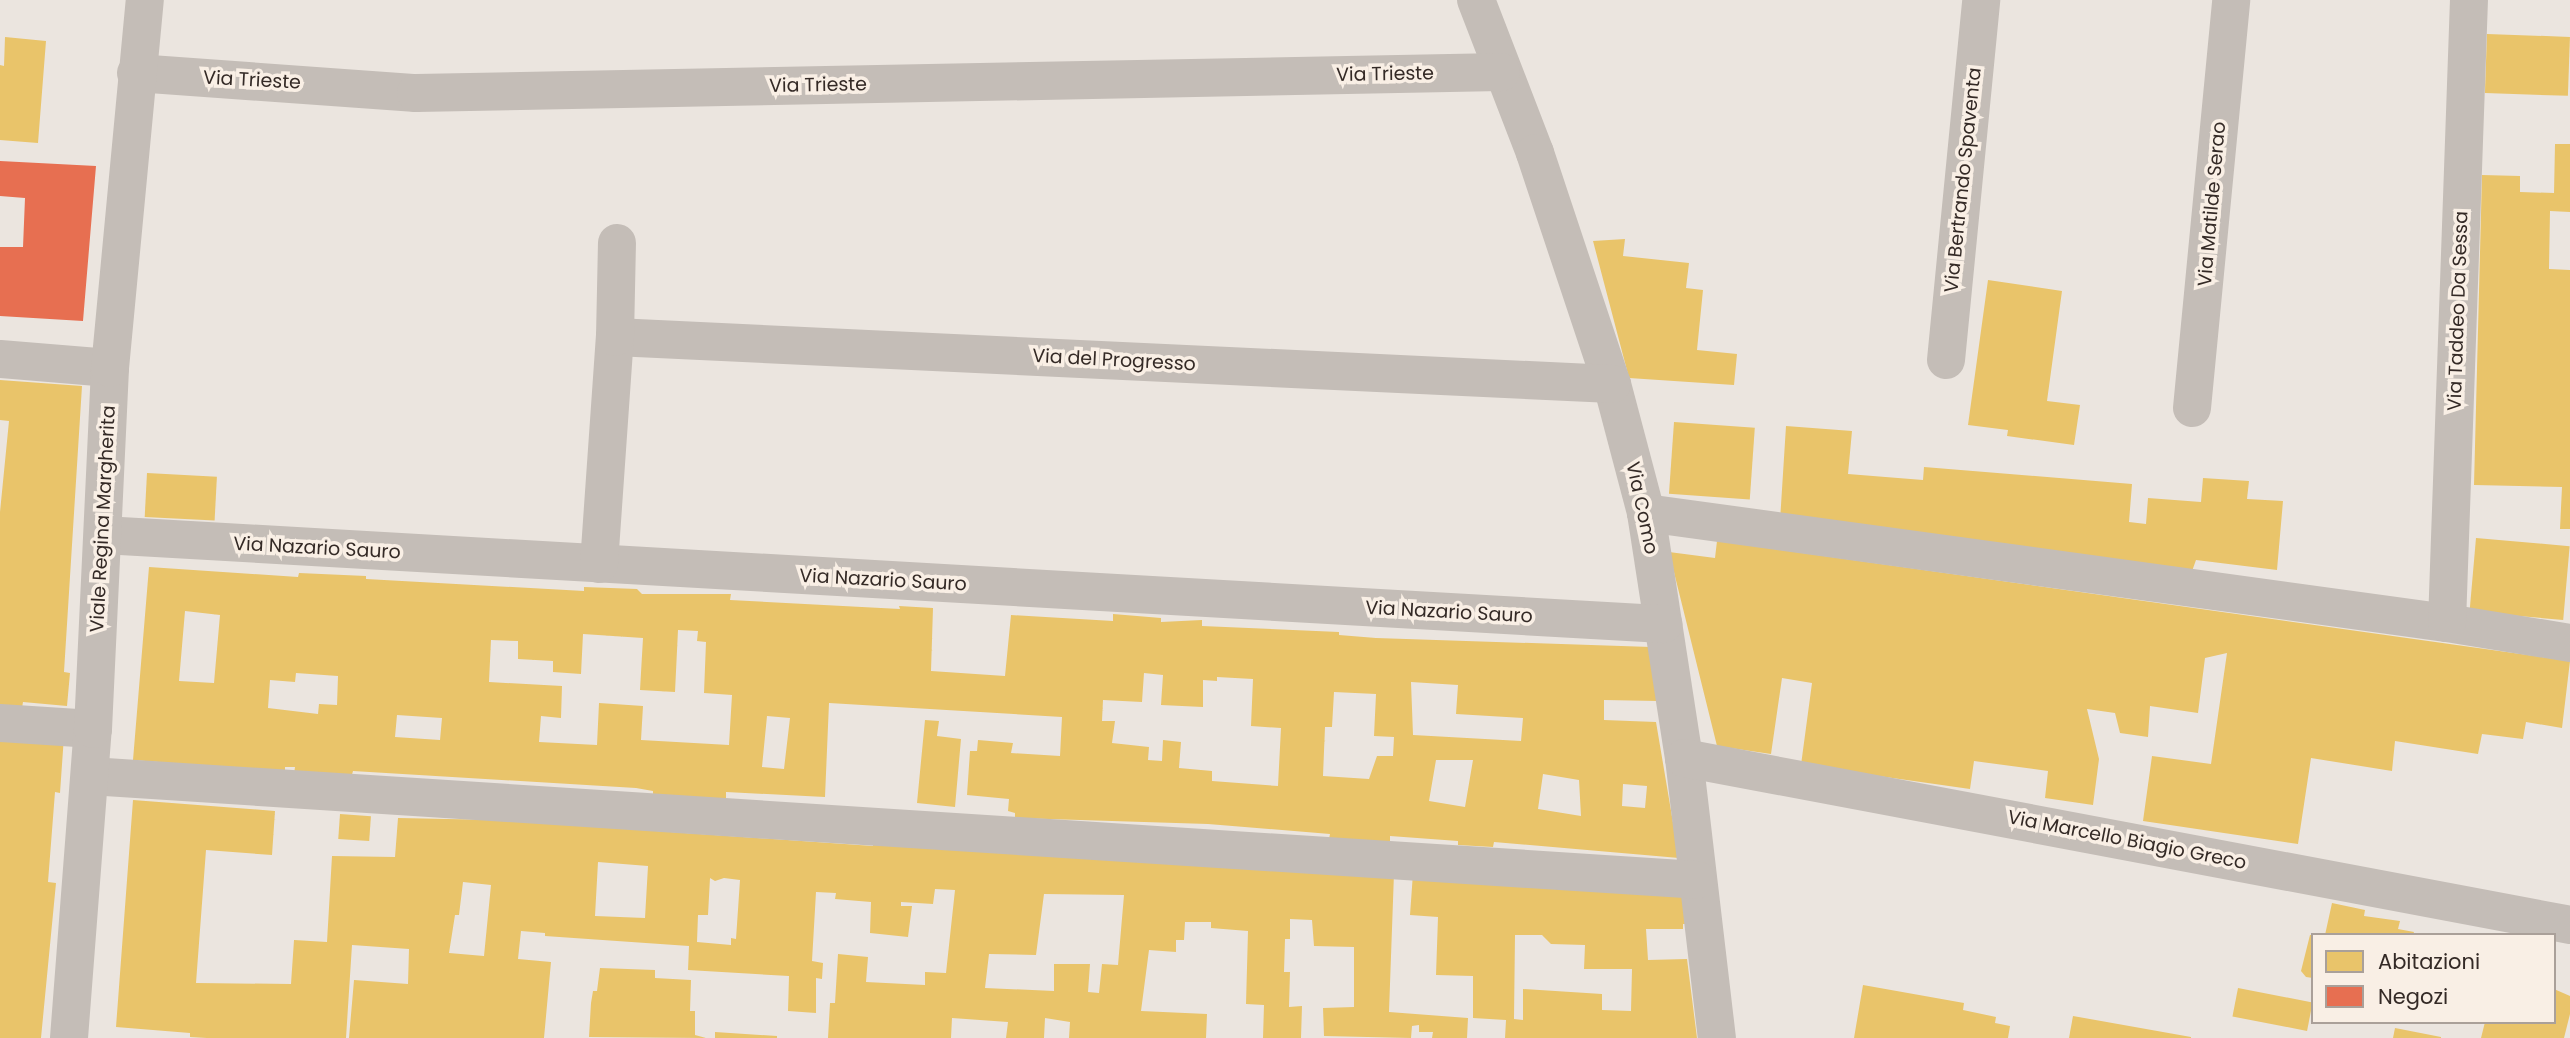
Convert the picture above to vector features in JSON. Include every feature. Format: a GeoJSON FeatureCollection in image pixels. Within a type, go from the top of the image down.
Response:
{"type":"FeatureCollection","features":[{"type":"Feature","properties":{"kind":"street","name":"Via Como"},"geometry":{"type":"LineString","coordinates":[[1476,0],[1535,153],[1612,384],[1646,513],[1684,758],[1717,1038]]}},
{"type":"Feature","properties":{"kind":"street","name":"Via Bertrando Spaventa"},"geometry":{"type":"LineString","coordinates":[[1946,360],[1981,0]]}},
{"type":"Feature","properties":{"kind":"street","name":"Via Matilde Serao"},"geometry":{"type":"LineString","coordinates":[[2192,408],[2231,0]]}},
{"type":"Feature","properties":{"kind":"street","name":"Via Taddeo Da Sessa"},"geometry":{"type":"LineString","coordinates":[[2447,623],[2469,0]]}},
{"type":"Feature","properties":{"kind":"street","name":"Viale Regina Margherita"},"geometry":{"type":"LineString","coordinates":[[79,1037],[110,368],[136,73],[135,1]]}},
{"type":"Feature","properties":{"kind":"street","name":"Via Trieste"},"geometry":{"type":"LineString","coordinates":[[136,73],[416,93],[1502,72]]}},
{"type":"Feature","properties":{"kind":"street"},"geometry":{"type":"LineString","coordinates":[[599,564],[615,337],[617,243]]}},
{"type":"Feature","properties":{"kind":"street","name":"Via del Progresso"},"geometry":{"type":"LineString","coordinates":[[615,337],[1612,384]]}},
{"type":"Feature","properties":{"kind":"street"},"geometry":{"type":"LineString","coordinates":[[0,359],[110,368]]}},
{"type":"Feature","properties":{"kind":"street"},"geometry":{"type":"LineString","coordinates":[[1646,513],[2447,623],[2570,643]]}},
{"type":"Feature","properties":{"kind":"street","name":"Via Nazario Sauro"},"geometry":{"type":"LineString","coordinates":[[103,535],[1663,624]]}},
{"type":"Feature","properties":{"kind":"street"},"geometry":{"type":"LineString","coordinates":[[0,723],[93,729]]}},
{"type":"Feature","properties":{"kind":"street","name":"Via Marcello Biagio Greco"},"geometry":{"type":"LineString","coordinates":[[1684,758],[2570,925]]}},
{"type":"Feature","properties":{"kind":"street"},"geometry":{"type":"LineString","coordinates":[[90,776],[1697,880]]}},
{"type":"Feature","properties":{"kind":"building: Abitazioni"},"geometry":{"type":"Polygon","coordinates":[[[2487,34],[2570,37],[2568,96],[2485,93],[2487,34]]]}},
{"type":"Feature","properties":{"kind":"building: Abitazioni"},"geometry":{"type":"Polygon","coordinates":[[[5,37],[46,41],[38,143],[0,140],[0,65],[4,66],[5,37]]]}},
{"type":"Feature","properties":{"kind":"building: Abitazioni"},"geometry":{"type":"Polygon","coordinates":[[[2555,144],[2570,144],[2570,212],[2550,211],[2549,269],[2570,270],[2570,529],[2560,529],[2562,487],[2474,485],[2482,175],[2520,176],[2520,192],[2554,193],[2555,144]]]}},
{"type":"Feature","properties":{"kind":"building: Abitazioni"},"geometry":{"type":"Polygon","coordinates":[[[1625,239],[1623,256],[1689,263],[1686,288],[1703,290],[1697,350],[1737,354],[1734,385],[1629,378],[1593,241],[1625,239]]]}},
{"type":"Feature","properties":{"kind":"building: Abitazioni"},"geometry":{"type":"Polygon","coordinates":[[[1988,280],[2062,291],[2047,401],[2080,405],[2074,445],[2007,436],[2008,430],[1968,425],[1988,280]]]}},
{"type":"Feature","properties":{"kind":"building: Abitazioni"},"geometry":{"type":"Polygon","coordinates":[[[0,380],[82,386],[64,672],[70,673],[67,706],[23,702],[22,708],[0,707],[0,512],[9,421],[0,420],[0,380]]]}},
{"type":"Feature","properties":{"kind":"building: Abitazioni"},"geometry":{"type":"Polygon","coordinates":[[[1674,422],[1755,428],[1750,499],[1669,494],[1674,422]]]}},
{"type":"Feature","properties":{"kind":"building: Abitazioni"},"geometry":{"type":"Polygon","coordinates":[[[1786,426],[1852,431],[1848,474],[1923,480],[1924,467],[2132,484],[2129,522],[2146,524],[2148,498],[2201,502],[2203,478],[2249,481],[2247,499],[2283,501],[2277,570],[2196,560],[2191,574],[1780,521],[1786,426]]]}},
{"type":"Feature","properties":{"kind":"building: Abitazioni"},"geometry":{"type":"Polygon","coordinates":[[[147,473],[217,477],[215,521],[145,517],[147,473]]]}},
{"type":"Feature","properties":{"kind":"building: Abitazioni"},"geometry":{"type":"Polygon","coordinates":[[[2476,538],[2570,546],[2563,620],[2470,612],[2476,538]]]}},
{"type":"Feature","properties":{"kind":"building: Abitazioni"},"geometry":{"type":"Polygon","coordinates":[[[1717,541],[2570,661],[2562,728],[2526,722],[2523,739],[2482,734],[2478,754],[2395,741],[2392,771],[2311,758],[2298,844],[2143,821],[2152,756],[2211,764],[2227,653],[2205,658],[2198,713],[2150,706],[2148,737],[2120,733],[2115,713],[2087,709],[2099,759],[2093,805],[2045,798],[2048,771],[1974,761],[1970,789],[1801,765],[1812,683],[1782,678],[1771,754],[1717,746],[1669,552],[1715,558],[1717,541]]]}},
{"type":"Feature","properties":{"kind":"building: Abitazioni"},"geometry":{"type":"Polygon","coordinates":[[[149,567],[298,577],[299,573],[366,576],[366,579],[584,591],[584,587],[637,589],[642,594],[731,594],[730,600],[900,609],[899,606],[933,608],[931,671],[1005,676],[1011,615],[1113,621],[1113,614],[1161,618],[1161,622],[1202,620],[1202,626],[1339,632],[1339,635],[1376,638],[1651,647],[1658,701],[1604,700],[1604,720],[1656,722],[1679,858],[1494,842],[1493,847],[1458,845],[1458,841],[1390,836],[1390,842],[1329,839],[1330,834],[1208,824],[1015,818],[1015,813],[1008,811],[1009,799],[967,795],[970,751],[977,751],[978,740],[1013,743],[1011,753],[1060,756],[1062,717],[829,703],[825,797],[726,792],[726,800],[653,796],[653,791],[636,788],[353,771],[351,778],[294,774],[295,767],[285,767],[285,772],[133,760],[149,567]],[[185,611],[179,681],[214,683],[220,615],[185,611]],[[678,630],[675,692],[640,690],[643,638],[583,634],[581,674],[553,672],[553,661],[518,659],[518,641],[491,640],[489,682],[562,686],[561,718],[541,716],[539,742],[597,745],[599,703],[643,706],[641,740],[729,745],[732,695],[704,693],[706,642],[697,641],[698,631],[678,630]],[[296,673],[295,682],[270,680],[268,708],[318,714],[319,704],[337,705],[338,676],[296,673]],[[1144,673],[1142,702],[1103,700],[1102,721],[1115,721],[1112,743],[1149,747],[1148,760],[1162,761],[1163,740],[1181,742],[1179,768],[1212,771],[1212,781],[1278,786],[1281,728],[1251,726],[1253,679],[1217,677],[1217,681],[1203,680],[1203,707],[1161,705],[1163,675],[1144,673]],[[1411,682],[1413,735],[1521,741],[1523,718],[1456,714],[1458,685],[1411,682]],[[1334,692],[1332,727],[1325,727],[1323,776],[1369,779],[1377,756],[1393,756],[1394,737],[1374,736],[1376,694],[1334,692]],[[397,715],[395,737],[440,740],[442,718],[397,715]],[[767,716],[762,767],[784,769],[790,718],[767,716]],[[1436,760],[1429,801],[1465,807],[1473,760],[1436,760]],[[1543,774],[1538,809],[1581,816],[1579,780],[1543,774]],[[1623,784],[1622,806],[1645,808],[1647,786],[1623,784]]]}},
{"type":"Feature","properties":{"kind":"building: Abitazioni"},"geometry":{"type":"Polygon","coordinates":[[[925,720],[939,721],[937,736],[961,739],[955,807],[917,803],[925,720]]]}},
{"type":"Feature","properties":{"kind":"building: Abitazioni"},"geometry":{"type":"Polygon","coordinates":[[[0,732],[64,736],[60,793],[55,792],[48,882],[56,883],[41,1038],[0,1038],[0,732]]]}},
{"type":"Feature","properties":{"kind":"building: Abitazioni"},"geometry":{"type":"Polygon","coordinates":[[[133,800],[275,811],[272,855],[206,850],[196,983],[291,984],[294,940],[327,942],[332,856],[395,857],[398,818],[496,820],[873,846],[873,839],[1394,873],[1389,1012],[1468,1018],[1467,1038],[1432,1038],[1433,1032],[1419,1032],[1419,1025],[1412,1026],[1411,1038],[1324,1036],[1323,1008],[1354,1007],[1354,947],[1314,946],[1312,920],[1290,919],[1290,939],[1285,939],[1284,972],[1290,972],[1289,1007],[1302,1006],[1301,1038],[1263,1038],[1264,1005],[1246,1004],[1248,931],[1211,928],[1211,922],[1185,922],[1184,940],[1176,940],[1176,952],[1149,950],[1141,1011],[1207,1014],[1206,1038],[1069,1038],[1070,1022],[1045,1018],[1044,1038],[1006,1038],[1008,1022],[952,1018],[951,1038],[828,1038],[830,1003],[835,1003],[838,954],[868,957],[866,982],[925,985],[925,972],[946,973],[955,890],[935,889],[933,904],[901,902],[901,906],[912,906],[908,937],[870,933],[871,902],[835,899],[836,893],[816,892],[812,961],[823,963],[822,979],[816,978],[816,1013],[788,1011],[789,976],[688,970],[689,946],[545,936],[545,933],[521,931],[518,959],[551,962],[544,1038],[349,1038],[354,980],[408,984],[409,949],[352,945],[346,1038],[207,1038],[190,1037],[190,1033],[116,1027],[133,800]],[[598,862],[595,916],[645,918],[648,866],[598,862]],[[710,878],[708,915],[698,915],[697,942],[731,945],[731,938],[736,939],[740,880],[724,878],[715,881],[710,878]],[[463,882],[459,915],[455,915],[449,953],[484,956],[491,885],[463,882]],[[1044,894],[1036,955],[989,954],[985,988],[1054,991],[1054,964],[1090,964],[1088,992],[1099,993],[1102,964],[1118,965],[1124,895],[1044,894]]]}},
{"type":"Feature","properties":{"kind":"building: Abitazioni"},"geometry":{"type":"Polygon","coordinates":[[[340,814],[371,816],[369,841],[338,839],[340,814]]]}},
{"type":"Feature","properties":{"kind":"building: Abitazioni"},"geometry":{"type":"Polygon","coordinates":[[[1413,873],[1683,890],[1688,924],[1683,924],[1683,929],[1646,929],[1648,960],[1687,959],[1697,1038],[1505,1038],[1506,1020],[1473,1018],[1473,976],[1436,975],[1438,917],[1410,915],[1413,873]],[[1515,935],[1514,1019],[1523,1020],[1523,989],[1602,994],[1602,1010],[1631,1011],[1632,969],[1584,969],[1585,945],[1551,944],[1542,935],[1515,935]]]}},
{"type":"Feature","properties":{"kind":"building: Abitazioni"},"geometry":{"type":"Polygon","coordinates":[[[2332,903],[2365,910],[2364,916],[2400,921],[2398,929],[2414,932],[2414,933],[2325,933],[2332,903]]]}},
{"type":"Feature","properties":{"kind":"building: Abitazioni"},"geometry":{"type":"Polygon","coordinates":[[[2311,935],[2311,978],[2306,977],[2301,971],[2311,935]]]}},
{"type":"Feature","properties":{"kind":"building: Abitazioni"},"geometry":{"type":"Polygon","coordinates":[[[600,968],[655,970],[655,978],[691,980],[690,1011],[695,1011],[695,1035],[706,1038],[589,1037],[591,1003],[593,991],[597,991],[600,968]]]}},
{"type":"Feature","properties":{"kind":"building: Abitazioni"},"geometry":{"type":"Polygon","coordinates":[[[1863,985],[1964,1003],[1963,1010],[1996,1017],[1995,1023],[2010,1026],[2008,1038],[1854,1038],[1863,985]]]}},
{"type":"Feature","properties":{"kind":"building: Abitazioni"},"geometry":{"type":"Polygon","coordinates":[[[2238,988],[2311,1002],[2307,1031],[2232,1016],[2238,988]]]}},
{"type":"Feature","properties":{"kind":"building: Abitazioni"},"geometry":{"type":"Polygon","coordinates":[[[2556,990],[2570,996],[2570,1014],[2564,1038],[2481,1038],[2484,1024],[2556,1024],[2556,990]]]}},
{"type":"Feature","properties":{"kind":"building: Abitazioni"},"geometry":{"type":"Polygon","coordinates":[[[2073,1016],[2191,1037],[2191,1038],[2069,1038],[2073,1016]]]}},
{"type":"Feature","properties":{"kind":"building: Abitazioni"},"geometry":{"type":"Polygon","coordinates":[[[2395,1028],[2441,1037],[2441,1038],[2393,1038],[2395,1028]]]}},
{"type":"Feature","properties":{"kind":"building: Abitazioni"},"geometry":{"type":"Polygon","coordinates":[[[715,1032],[777,1036],[777,1038],[715,1038],[715,1032]]]}},
{"type":"Feature","properties":{"kind":"building: Negozi"},"geometry":{"type":"Polygon","coordinates":[[[0,161],[96,166],[83,321],[0,316],[0,247],[23,247],[25,198],[0,196],[0,161]]]}}]}
